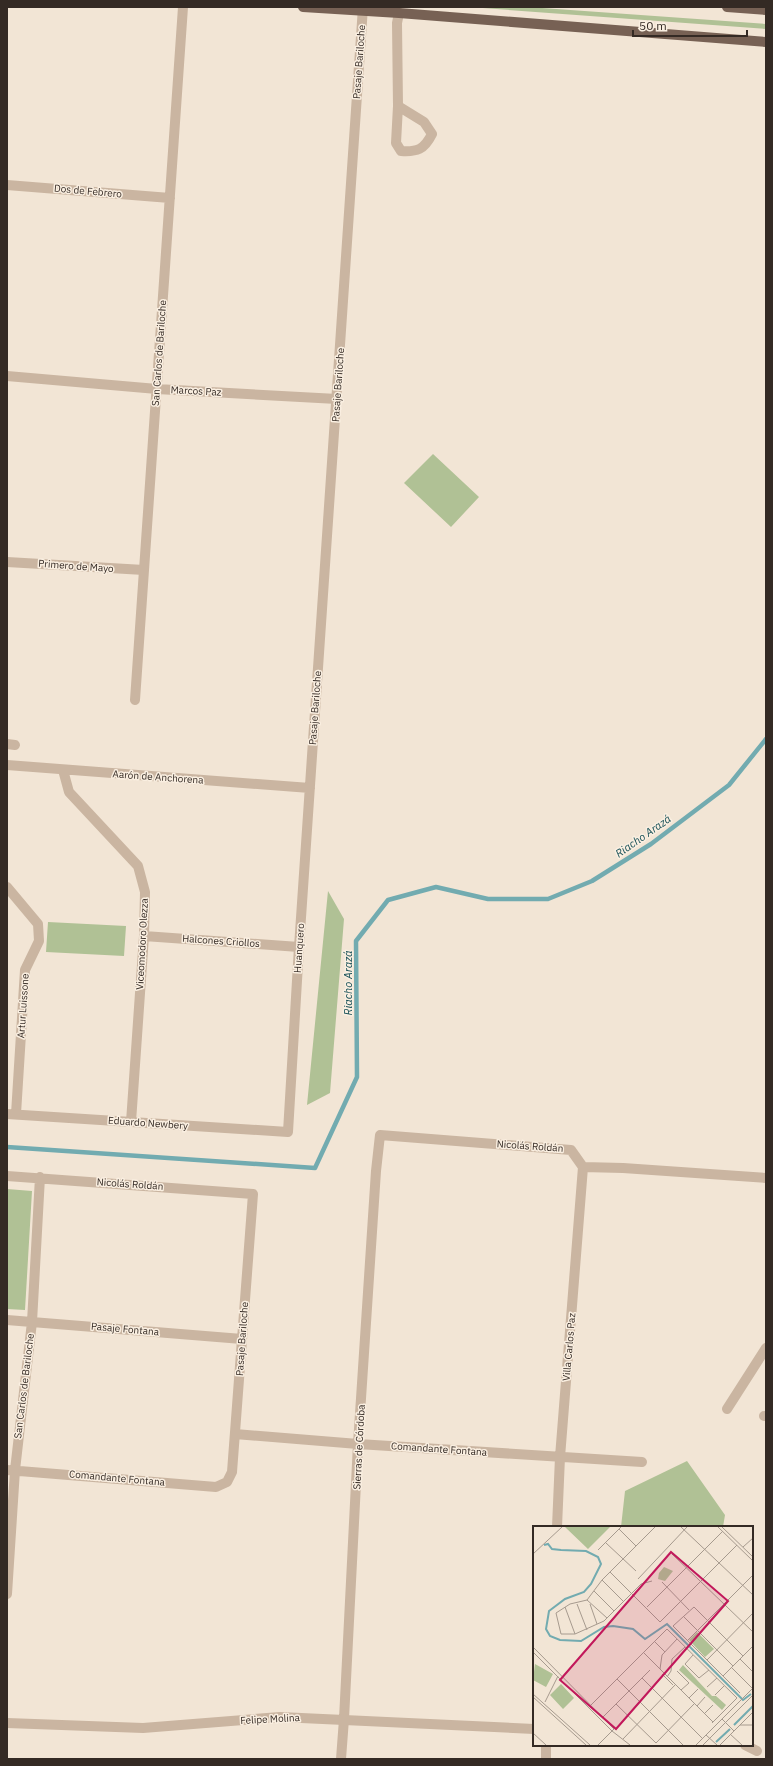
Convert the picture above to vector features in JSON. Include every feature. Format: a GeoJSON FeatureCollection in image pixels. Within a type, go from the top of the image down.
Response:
{"type":"FeatureCollection","features":[{"type":"Feature","properties":{"kind":"main road"},"geometry":{"type":"LineString","coordinates":[[303,7],[363,9],[766,42]]}},
{"type":"Feature","properties":{"kind":"main road"},"geometry":{"type":"LineString","coordinates":[[726,7],[766,10]]}},
{"type":"Feature","properties":{"kind":"street","name":"San Carlos de Bariloche"},"geometry":{"type":"LineString","coordinates":[[135,700],[183,7]]}},
{"type":"Feature","properties":{"kind":"street","name":"Pasaje Bariloche"},"geometry":{"type":"LineString","coordinates":[[311,764],[363,9]]}},
{"type":"Feature","properties":{"kind":"street"},"geometry":{"type":"LineString","coordinates":[[398,106],[424,122],[432,134],[427,144],[414,152],[401,151],[396,143],[398,106],[397,23],[399,13]]}},
{"type":"Feature","properties":{"kind":"street","name":"Dos de Febrero"},"geometry":{"type":"LineString","coordinates":[[7,185],[170,198]]}},
{"type":"Feature","properties":{"kind":"street","name":"Marcos Paz"},"geometry":{"type":"LineString","coordinates":[[7,376],[157,389],[337,399]]}},
{"type":"Feature","properties":{"kind":"street","name":"Primero de Mayo"},"geometry":{"type":"LineString","coordinates":[[7,562],[144,570]]}},
{"type":"Feature","properties":{"kind":"street","name":"Huanquero"},"geometry":{"type":"LineString","coordinates":[[288,1132],[311,764]]}},
{"type":"Feature","properties":{"kind":"street","name":"Aarón de Anchorena"},"geometry":{"type":"LineString","coordinates":[[7,766],[310,788]]}},
{"type":"Feature","properties":{"kind":"street","name":"Viceomodoro Olezza"},"geometry":{"type":"LineString","coordinates":[[63,770],[69,792],[138,866],[145,892],[144,936],[131,1122]]}},
{"type":"Feature","properties":{"kind":"street","name":"Artur Luissone"},"geometry":{"type":"LineString","coordinates":[[7,887],[38,924],[39,941],[25,970],[12,1114]]}},
{"type":"Feature","properties":{"kind":"street","name":"Halcones Criollos"},"geometry":{"type":"LineString","coordinates":[[144,936],[299,946]]}},
{"type":"Feature","properties":{"kind":"street","name":"Eduardo Newbery"},"geometry":{"type":"LineString","coordinates":[[12,1114],[288,1132]]}},
{"type":"Feature","properties":{"kind":"street","name":"Nicolás Roldán"},"geometry":{"type":"LineString","coordinates":[[380,1135],[571,1150],[583,1167]]}},
{"type":"Feature","properties":{"kind":"street","name":"Sierras de Córdoba"},"geometry":{"type":"LineString","coordinates":[[340,1759],[344,1719],[358,1444],[375,1187],[380,1135]]}},
{"type":"Feature","properties":{"kind":"street"},"geometry":{"type":"LineString","coordinates":[[583,1167],[623,1168],[766,1178]]}},
{"type":"Feature","properties":{"kind":"street","name":"Villa Carlos Paz"},"geometry":{"type":"LineString","coordinates":[[557,1526],[560,1457],[583,1167]]}},
{"type":"Feature","properties":{"kind":"street","name":"Nicolás Roldán"},"geometry":{"type":"LineString","coordinates":[[7,1176],[40,1177],[253,1194]]}},
{"type":"Feature","properties":{"kind":"street","name":"San Carlos de Bariloche"},"geometry":{"type":"LineString","coordinates":[[7,1594],[11,1470],[32,1322],[40,1177]]}},
{"type":"Feature","properties":{"kind":"street","name":"Pasaje Bariloche"},"geometry":{"type":"LineString","coordinates":[[227,1482],[232,1472],[253,1194]]}},
{"type":"Feature","properties":{"kind":"street","name":"Pasaje Fontana"},"geometry":{"type":"LineString","coordinates":[[7,1320],[242,1338]]}},
{"type":"Feature","properties":{"kind":"street"},"geometry":{"type":"LineString","coordinates":[[727,1410],[766,1348]]}},
{"type":"Feature","properties":{"kind":"street","name":"Comandante Fontana"},"geometry":{"type":"LineString","coordinates":[[235,1434],[358,1444],[642,1462]]}},
{"type":"Feature","properties":{"kind":"street","name":"Comandante Fontana"},"geometry":{"type":"LineString","coordinates":[[11,1470],[216,1486],[227,1482]]}},
{"type":"Feature","properties":{"kind":"street","name":"Felipe Molina"},"geometry":{"type":"LineString","coordinates":[[7,1723],[143,1728],[280,1717],[533,1729]]}},
{"type":"Feature","properties":{"kind":"street"},"geometry":{"type":"LineString","coordinates":[[546,1746],[546,1759]]}},
{"type":"Feature","properties":{"kind":"street"},"geometry":{"type":"LineString","coordinates":[[747,1746],[757,1751]]}},
{"type":"Feature","properties":{"kind":"green space"},"geometry":{"type":"Polygon","coordinates":[[[469,7],[528,7],[766,24],[766,29],[469,7]]]}},
{"type":"Feature","properties":{"kind":"green space"},"geometry":{"type":"Polygon","coordinates":[[[433,454],[479,497],[451,527],[404,483],[433,454]]]}},
{"type":"Feature","properties":{"kind":"green space"},"geometry":{"type":"Polygon","coordinates":[[[328,891],[344,919],[330,1093],[307,1105],[328,891]]]}},
{"type":"Feature","properties":{"kind":"green space"},"geometry":{"type":"Polygon","coordinates":[[[48,922],[126,926],[124,956],[46,952],[48,922]]]}},
{"type":"Feature","properties":{"kind":"green space"},"geometry":{"type":"Polygon","coordinates":[[[7,1189],[32,1191],[25,1310],[7,1309],[7,1189]]]}},
{"type":"Feature","properties":{"kind":"green space"},"geometry":{"type":"Polygon","coordinates":[[[687,1461],[725,1515],[723,1526],[621,1526],[625,1491],[687,1461]]]}},
{"type":"Feature","properties":{"kind":"waterway","name":"Riacho Arazá"},"geometry":{"type":"LineString","coordinates":[[7,1147],[315,1168],[357,1077],[356,941],[388,900],[436,887],[488,899],[548,899],[592,881],[651,844],[729,785],[766,739]]}}]}
